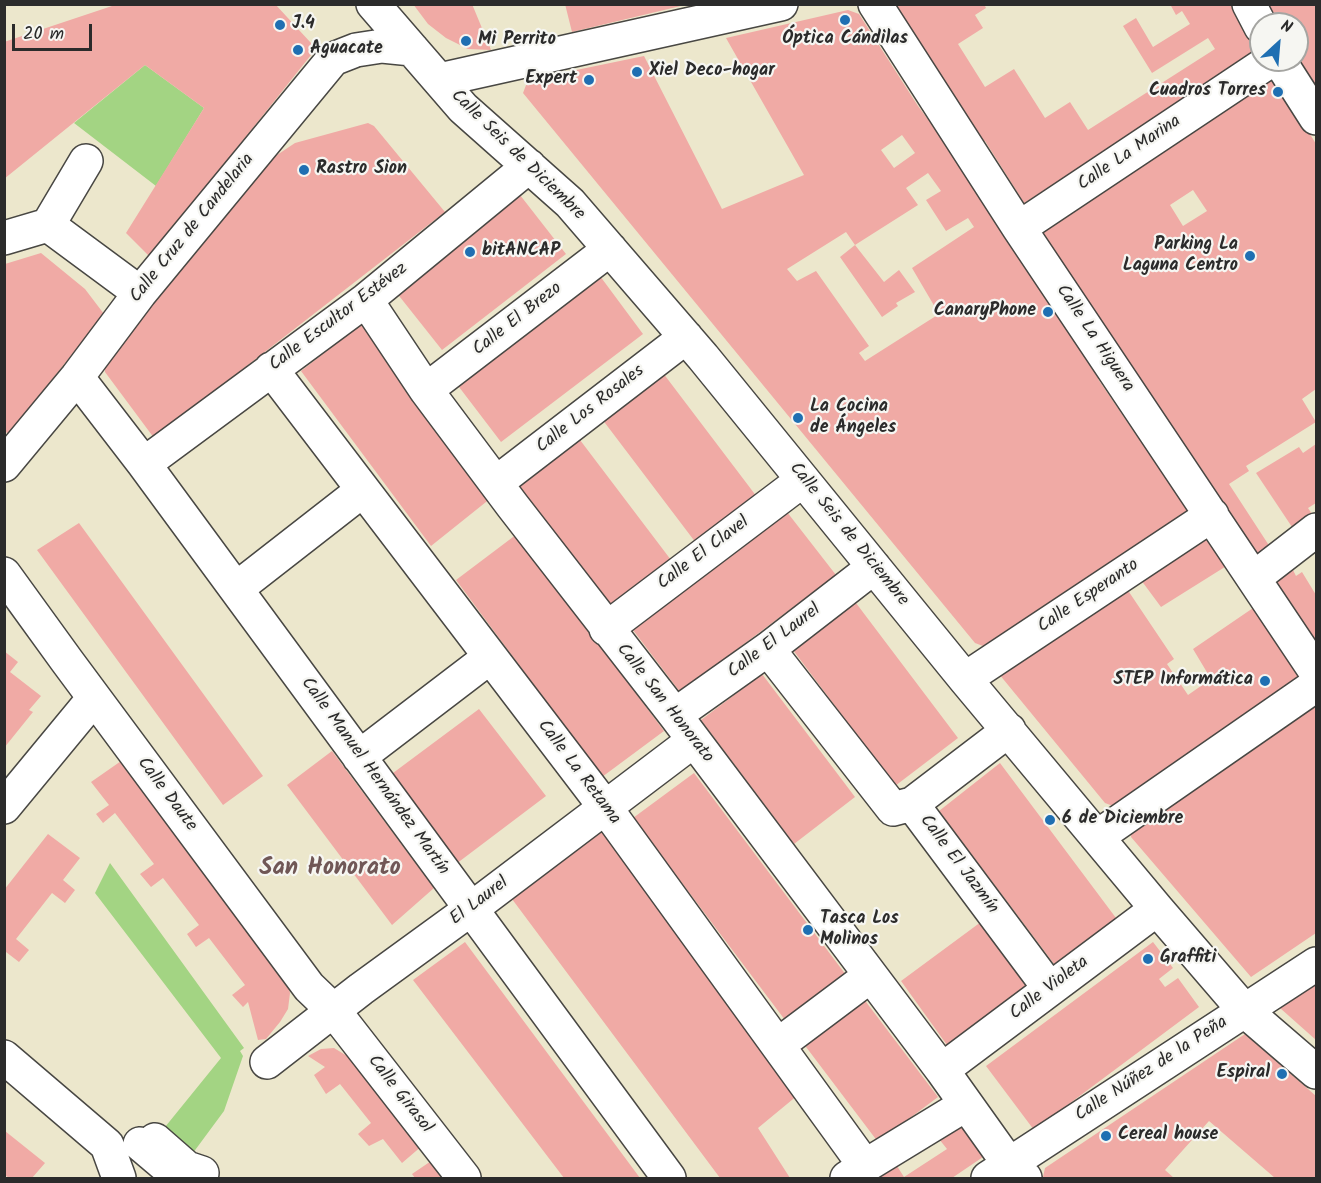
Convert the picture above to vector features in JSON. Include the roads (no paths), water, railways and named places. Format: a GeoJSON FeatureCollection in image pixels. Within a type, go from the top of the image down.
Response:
{"type":"FeatureCollection","features":[{"type":"Feature","properties":{"kind":"street","name":"Calle Seis de Diciembre"},"geometry":{"type":"LineString","coordinates":[[373,4],[463,108],[564,196],[686,337],[965,679],[1157,909],[1244,1010],[1317,1072]]}},
{"type":"Feature","properties":{"kind":"street"},"geometry":{"type":"LineString","coordinates":[[439,80],[781,4]]}},
{"type":"Feature","properties":{"kind":"street","name":"Calle La Higuera"},"geometry":{"type":"LineString","coordinates":[[875,4],[1019,228],[1317,672]]}},
{"type":"Feature","properties":{"kind":"street","name":"Calle Cruz de Candelaria"},"geometry":{"type":"LineString","coordinates":[[4,465],[77,377],[140,293],[333,59],[356,50],[381,46],[412,49]]}},
{"type":"Feature","properties":{"kind":"street","name":"Calle La Marina"},"geometry":{"type":"LineString","coordinates":[[1019,228],[1253,72]]}},
{"type":"Feature","properties":{"kind":"street"},"geometry":{"type":"LineString","coordinates":[[1287,72],[1317,118]]}},
{"type":"Feature","properties":{"kind":"street"},"geometry":{"type":"LineString","coordinates":[[4,238],[48,225],[86,161]]}},
{"type":"Feature","properties":{"kind":"street","name":"Calle Escultor Estévez"},"geometry":{"type":"LineString","coordinates":[[144,464],[366,300],[529,166]]}},
{"type":"Feature","properties":{"kind":"street"},"geometry":{"type":"LineString","coordinates":[[48,225],[140,293]]}},
{"type":"Feature","properties":{"kind":"street","name":"Calle El Brezo"},"geometry":{"type":"LineString","coordinates":[[426,390],[610,249]]}},
{"type":"Feature","properties":{"kind":"street","name":"Calle San Honorato"},"geometry":{"type":"LineString","coordinates":[[366,300],[426,390],[942,1070],[1007,1174]]}},
{"type":"Feature","properties":{"kind":"street","name":"Calle Los Rosales"},"geometry":{"type":"LineString","coordinates":[[496,483],[686,337]]}},
{"type":"Feature","properties":{"kind":"street","name":"Calle La Retama"},"geometry":{"type":"LineString","coordinates":[[272,369],[605,807],[778,1045],[856,1172]]}},
{"type":"Feature","properties":{"kind":"street","name":"Calle Manuel Hernández Martín"},"geometry":{"type":"LineString","coordinates":[[77,377],[144,464],[669,1179]]}},
{"type":"Feature","properties":{"kind":"street","name":"Calle El Clavel"},"geometry":{"type":"LineString","coordinates":[[606,628],[803,480]]}},
{"type":"Feature","properties":{"kind":"street"},"geometry":{"type":"LineString","coordinates":[[236,589],[363,490]]}},
{"type":"Feature","properties":{"kind":"street","name":"Calle Esperanto"},"geometry":{"type":"LineString","coordinates":[[965,679],[1212,515]]}},
{"type":"Feature","properties":{"kind":"street"},"geometry":{"type":"LineString","coordinates":[[1254,578],[1317,531]]}},
{"type":"Feature","properties":{"kind":"street","name":"Calle El Laurel"},"geometry":{"type":"LineString","coordinates":[[684,728],[768,649],[874,567]]}},
{"type":"Feature","properties":{"kind":"street","name":"Calle Daute"},"geometry":{"type":"LineString","coordinates":[[4,574],[309,987],[334,1011]]}},
{"type":"Feature","properties":{"kind":"street","name":"Calle El Jazmín"},"geometry":{"type":"LineString","coordinates":[[768,649],[893,809],[912,804],[1050,989]]}},
{"type":"Feature","properties":{"kind":"street"},"geometry":{"type":"LineString","coordinates":[[359,757],[490,657]]}},
{"type":"Feature","properties":{"kind":"street"},"geometry":{"type":"LineString","coordinates":[[1097,837],[1317,686]]}},
{"type":"Feature","properties":{"kind":"street"},"geometry":{"type":"LineString","coordinates":[[4,807],[94,698]]}},
{"type":"Feature","properties":{"kind":"street","name":"El Laurel"},"geometry":{"type":"LineString","coordinates":[[267,1062],[605,807],[684,728]]}},
{"type":"Feature","properties":{"kind":"street"},"geometry":{"type":"LineString","coordinates":[[912,804],[1009,730]]}},
{"type":"Feature","properties":{"kind":"street","name":"Calle Violeta"},"geometry":{"type":"LineString","coordinates":[[942,1070],[1157,909]]}},
{"type":"Feature","properties":{"kind":"street","name":"Calle Núñez de la Peña"},"geometry":{"type":"LineString","coordinates":[[1007,1174],[1244,1010],[1317,964]]}},
{"type":"Feature","properties":{"kind":"street"},"geometry":{"type":"LineString","coordinates":[[778,1045],[870,976]]}},
{"type":"Feature","properties":{"kind":"street","name":"Calle Girasol"},"geometry":{"type":"LineString","coordinates":[[334,1011],[464,1179]]}},
{"type":"Feature","properties":{"kind":"street"},"geometry":{"type":"LineString","coordinates":[[12,1064],[107,1145],[118,1175]]}},
{"type":"Feature","properties":{"kind":"street"},"geometry":{"type":"LineString","coordinates":[[856,1172],[965,1105]]}},
{"type":"Feature","properties":{"kind":"street"},"geometry":{"type":"LineString","coordinates":[[118,1175],[146,1137],[172,1171],[176,1166],[151,1145],[155,1140],[188,1168],[202,1173]]}},
{"type":"Feature","properties":{"kind":"place","name":"Óptica Cándilas"},"geometry":{"type":"Point","coordinates":[845,20]}},
{"type":"Feature","properties":{"kind":"place","name":"J.4"},"geometry":{"type":"Point","coordinates":[280,25]}},
{"type":"Feature","properties":{"kind":"place","name":"Mi Perrito"},"geometry":{"type":"Point","coordinates":[466,41]}},
{"type":"Feature","properties":{"kind":"place","name":"Aguacate"},"geometry":{"type":"Point","coordinates":[298,50]}},
{"type":"Feature","properties":{"kind":"place","name":"Xiel Deco-hogar"},"geometry":{"type":"Point","coordinates":[637,72]}},
{"type":"Feature","properties":{"kind":"place","name":"Expert"},"geometry":{"type":"Point","coordinates":[589,80]}},
{"type":"Feature","properties":{"kind":"place","name":"Cuadros Torres"},"geometry":{"type":"Point","coordinates":[1278,92]}},
{"type":"Feature","properties":{"kind":"place","name":"Rastro Sion"},"geometry":{"type":"Point","coordinates":[304,170]}},
{"type":"Feature","properties":{"kind":"place","name":"bitANCAP"},"geometry":{"type":"Point","coordinates":[470,252]}},
{"type":"Feature","properties":{"kind":"place","name":"Parking La Laguna Centro"},"geometry":{"type":"Point","coordinates":[1250,256]}},
{"type":"Feature","properties":{"kind":"place","name":"CanaryPhone"},"geometry":{"type":"Point","coordinates":[1048,312]}},
{"type":"Feature","properties":{"kind":"place","name":"La Cocina de Ángeles"},"geometry":{"type":"Point","coordinates":[798,418]}},
{"type":"Feature","properties":{"kind":"place","name":"STEP Informática"},"geometry":{"type":"Point","coordinates":[1265,681]}},
{"type":"Feature","properties":{"kind":"place","name":"6 de Diciembre"},"geometry":{"type":"Point","coordinates":[1050,820]}},
{"type":"Feature","properties":{"kind":"place","name":"Tasca Los Molinos"},"geometry":{"type":"Point","coordinates":[808,930]}},
{"type":"Feature","properties":{"kind":"place","name":"Graffiti"},"geometry":{"type":"Point","coordinates":[1148,959]}},
{"type":"Feature","properties":{"kind":"place","name":"Espiral"},"geometry":{"type":"Point","coordinates":[1282,1074]}},
{"type":"Feature","properties":{"kind":"place","name":"Cereal house"},"geometry":{"type":"Point","coordinates":[1106,1136]}},
{"type":"Feature","properties":{"kind":"district","name":"San Honorato"},"geometry":{"type":"Point","coordinates":[330,870]}}]}
